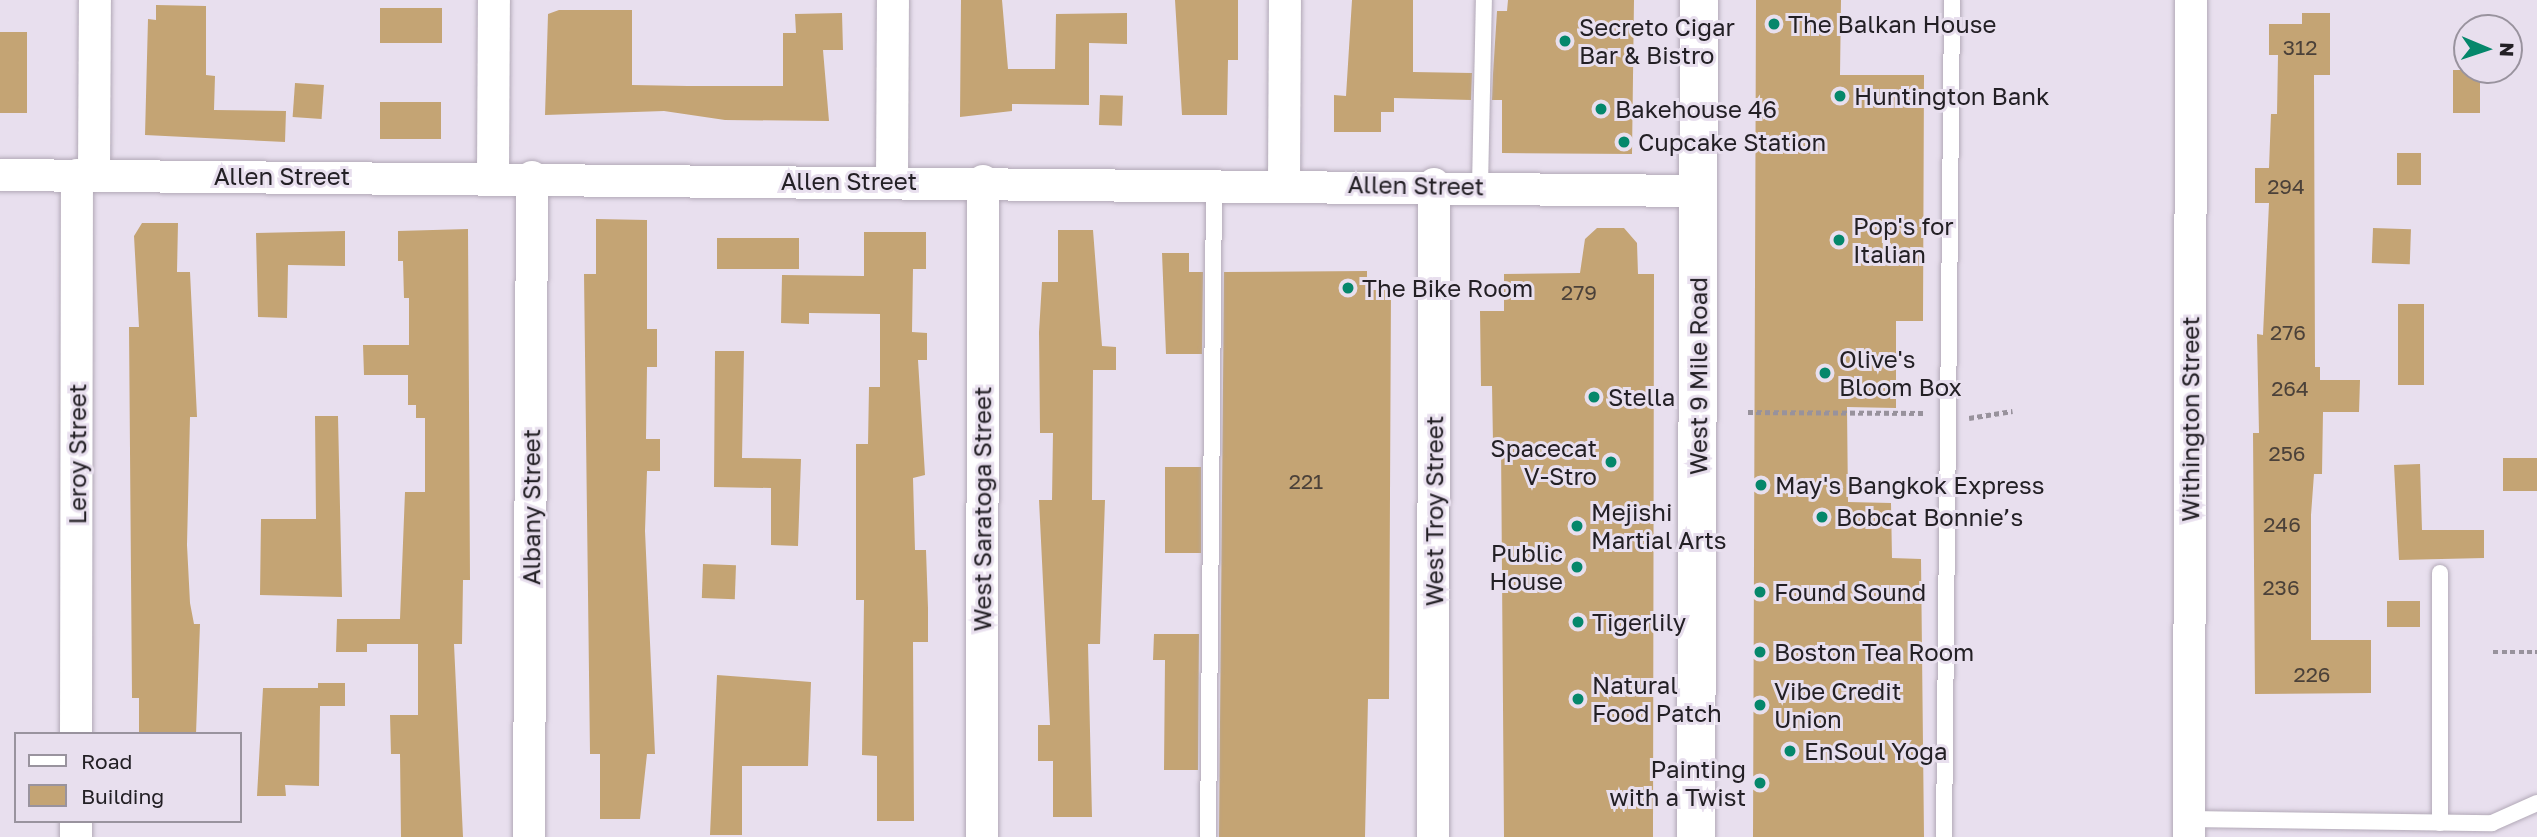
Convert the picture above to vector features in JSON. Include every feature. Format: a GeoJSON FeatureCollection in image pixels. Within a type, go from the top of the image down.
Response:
{"type":"FeatureCollection","features":[{"type":"Feature","properties":{"kind":"main road","name":"West 9 Mile Road"},"geometry":{"type":"LineString","coordinates":[[1696,837],[1699,0]]}},
{"type":"Feature","properties":{"kind":"street","name":"Leroy Street"},"geometry":{"type":"LineString","coordinates":[[76,732],[85,175],[95,0]]}},
{"type":"Feature","properties":{"kind":"street"},"geometry":{"type":"LineString","coordinates":[[493,177],[494,0]]}},
{"type":"Feature","properties":{"kind":"street"},"geometry":{"type":"LineString","coordinates":[[892,182],[893,0]]}},
{"type":"Feature","properties":{"kind":"street"},"geometry":{"type":"LineString","coordinates":[[1284,184],[1285,0]]}},
{"type":"Feature","properties":{"kind":"street","name":"Withington Street"},"geometry":{"type":"LineString","coordinates":[[2189,828],[2191,0]]}},
{"type":"Feature","properties":{"kind":"street","name":"Allen Street"},"geometry":{"type":"LineString","coordinates":[[0,174],[1434,184],[1698,191]]}},
{"type":"Feature","properties":{"kind":"street","name":"Albany Street"},"geometry":{"type":"LineString","coordinates":[[529,837],[532,177]]}},
{"type":"Feature","properties":{"kind":"street","name":"West Saratoga Street"},"geometry":{"type":"LineString","coordinates":[[982,837],[983,181]]}},
{"type":"Feature","properties":{"kind":"street","name":"West Troy Street"},"geometry":{"type":"LineString","coordinates":[[1433,837],[1434,184]]}},
{"type":"Feature","properties":{"kind":"lane"},"geometry":{"type":"LineString","coordinates":[[1480,186],[1484,0]]}},
{"type":"Feature","properties":{"kind":"lane"},"geometry":{"type":"LineString","coordinates":[[1944,837],[1952,0]]}},
{"type":"Feature","properties":{"kind":"lane"},"geometry":{"type":"LineString","coordinates":[[1208,837],[1214,184]]}},
{"type":"Feature","properties":{"kind":"lane"},"geometry":{"type":"LineString","coordinates":[[2440,573],[2440,823]]}},
{"type":"Feature","properties":{"kind":"lane"},"geometry":{"type":"LineString","coordinates":[[2189,828],[2492,823],[2537,803]]}},
{"type":"Feature","properties":{"kind":"path"},"geometry":{"type":"LineString","coordinates":[[1975,419],[2012,411]]}},
{"type":"Feature","properties":{"kind":"path"},"geometry":{"type":"LineString","coordinates":[[1748,412],[1939,413]]}},
{"type":"Feature","properties":{"kind":"path"},"geometry":{"type":"LineString","coordinates":[[2493,652],[2537,652]]}},
{"type":"Feature","properties":{"kind":"building"},"geometry":{"type":"Polygon","coordinates":[[[961,0],[1002,0],[1008,69],[1055,69],[1056,14],[1127,13],[1127,44],[1089,43],[1089,105],[1012,104],[1012,111],[960,117],[961,0]]]}},
{"type":"Feature","properties":{"kind":"building"},"geometry":{"type":"Polygon","coordinates":[[[1175,0],[1238,0],[1238,60],[1228,60],[1227,115],[1182,115],[1175,0]]]}},
{"type":"Feature","properties":{"kind":"building"},"geometry":{"type":"Polygon","coordinates":[[[1352,0],[1413,0],[1413,72],[1472,73],[1471,100],[1394,98],[1394,112],[1381,112],[1381,132],[1334,132],[1334,95],[1346,96],[1352,0]]]}},
{"type":"Feature","properties":{"kind":"building"},"geometry":{"type":"Polygon","coordinates":[[[1508,0],[1634,0],[1632,154],[1502,153],[1502,100],[1492,100],[1493,74],[1497,11],[1507,11],[1508,0]]]}},
{"type":"Feature","properties":{"kind":"building"},"geometry":{"type":"Polygon","coordinates":[[[1756,0],[1841,0],[1840,75],[1924,75],[1923,321],[1896,321],[1896,408],[1847,407],[1848,502],[1891,503],[1892,558],[1921,559],[1924,837],[1753,837],[1756,0]]]}},
{"type":"Feature","properties":{"kind":"building"},"geometry":{"type":"Polygon","coordinates":[[[156,5],[206,6],[206,75],[215,76],[214,110],[286,111],[285,142],[145,135],[148,19],[156,20],[156,5]]]}},
{"type":"Feature","properties":{"kind":"building"},"geometry":{"type":"Polygon","coordinates":[[[380,8],[442,8],[442,43],[380,43],[380,8]]]}},
{"type":"Feature","properties":{"kind":"building"},"geometry":{"type":"Polygon","coordinates":[[[559,10],[632,10],[632,85],[688,86],[783,86],[783,33],[796,33],[795,14],[842,13],[843,50],[823,50],[829,121],[725,120],[664,111],[545,115],[548,14],[559,10]]]}},
{"type":"Feature","properties":{"kind":"building"},"geometry":{"type":"Polygon","coordinates":[[[2302,13],[2330,13],[2330,75],[2314,75],[2315,367],[2320,367],[2320,380],[2360,380],[2359,412],[2323,412],[2322,474],[2314,474],[2311,515],[2311,640],[2371,640],[2371,693],[2255,694],[2253,433],[2259,433],[2257,334],[2263,335],[2269,203],[2255,203],[2255,168],[2269,168],[2271,114],[2277,114],[2278,55],[2269,55],[2269,24],[2302,24],[2302,13]]]}},
{"type":"Feature","properties":{"kind":"building"},"geometry":{"type":"Polygon","coordinates":[[[0,32],[27,32],[27,113],[0,113],[0,32]]]}},
{"type":"Feature","properties":{"kind":"building"},"geometry":{"type":"Polygon","coordinates":[[[295,83],[324,85],[322,119],[293,117],[295,83]]]}},
{"type":"Feature","properties":{"kind":"building"},"geometry":{"type":"Polygon","coordinates":[[[2453,84],[2480,84],[2480,113],[2453,113],[2453,84]]]}},
{"type":"Feature","properties":{"kind":"building"},"geometry":{"type":"Polygon","coordinates":[[[1100,95],[1123,96],[1122,126],[1099,125],[1100,95]]]}},
{"type":"Feature","properties":{"kind":"building"},"geometry":{"type":"Polygon","coordinates":[[[380,102],[441,102],[441,139],[380,139],[380,102]]]}},
{"type":"Feature","properties":{"kind":"building"},"geometry":{"type":"Polygon","coordinates":[[[2397,153],[2421,153],[2421,185],[2397,185],[2397,153]]]}},
{"type":"Feature","properties":{"kind":"building"},"geometry":{"type":"Polygon","coordinates":[[[596,219],[647,220],[647,329],[657,329],[657,367],[647,367],[646,439],[660,439],[660,471],[647,471],[645,531],[655,754],[647,754],[640,819],[600,819],[600,754],[590,754],[584,274],[596,274],[596,219]]]}},
{"type":"Feature","properties":{"kind":"building"},"geometry":{"type":"Polygon","coordinates":[[[142,223],[178,223],[177,272],[190,272],[197,417],[190,417],[187,545],[190,603],[194,624],[200,624],[196,732],[139,732],[139,698],[132,698],[129,327],[139,327],[134,236],[142,223]]]}},
{"type":"Feature","properties":{"kind":"building"},"geometry":{"type":"Polygon","coordinates":[[[1597,228],[1624,228],[1637,243],[1638,274],[1654,274],[1653,837],[1504,837],[1501,443],[1493,443],[1492,386],[1481,386],[1480,311],[1504,311],[1504,274],[1580,273],[1585,239],[1597,228]]]}},
{"type":"Feature","properties":{"kind":"building"},"geometry":{"type":"Polygon","coordinates":[[[2373,228],[2411,229],[2410,264],[2372,263],[2373,228]]]}},
{"type":"Feature","properties":{"kind":"building"},"geometry":{"type":"Polygon","coordinates":[[[468,229],[470,580],[463,580],[462,644],[454,644],[463,837],[401,837],[400,754],[391,754],[390,715],[418,715],[418,644],[367,644],[367,652],[336,652],[337,619],[400,619],[405,492],[425,492],[425,418],[416,418],[416,405],[408,405],[408,375],[364,375],[363,345],[409,345],[409,298],[404,298],[403,261],[398,261],[398,231],[468,229]]]}},
{"type":"Feature","properties":{"kind":"building"},"geometry":{"type":"Polygon","coordinates":[[[1058,230],[1093,230],[1102,346],[1116,347],[1116,370],[1093,370],[1092,500],[1105,500],[1100,644],[1088,644],[1092,817],[1053,817],[1053,761],[1038,761],[1038,725],[1050,725],[1039,500],[1052,500],[1053,433],[1040,433],[1039,332],[1042,282],[1058,282],[1058,230]]]}},
{"type":"Feature","properties":{"kind":"building"},"geometry":{"type":"Polygon","coordinates":[[[345,231],[345,266],[288,265],[287,318],[258,317],[256,233],[345,231]]]}},
{"type":"Feature","properties":{"kind":"building"},"geometry":{"type":"Polygon","coordinates":[[[864,232],[926,232],[926,269],[913,269],[912,332],[927,333],[927,360],[918,360],[925,475],[913,478],[915,550],[926,550],[928,608],[928,642],[913,642],[914,821],[877,821],[877,756],[862,755],[864,600],[856,600],[856,444],[868,444],[869,387],[880,387],[880,314],[809,313],[809,324],[781,323],[782,275],[864,276],[864,232]]]}},
{"type":"Feature","properties":{"kind":"building"},"geometry":{"type":"Polygon","coordinates":[[[717,238],[799,238],[799,269],[717,269],[717,238]]]}},
{"type":"Feature","properties":{"kind":"building"},"geometry":{"type":"Polygon","coordinates":[[[1162,253],[1189,253],[1189,272],[1203,272],[1202,354],[1166,354],[1162,253]]]}},
{"type":"Feature","properties":{"kind":"building"},"geometry":{"type":"Polygon","coordinates":[[[1367,271],[1367,290],[1391,290],[1389,699],[1368,699],[1365,837],[1219,837],[1224,272],[1367,271]]]}},
{"type":"Feature","properties":{"kind":"building"},"geometry":{"type":"Polygon","coordinates":[[[2398,304],[2424,304],[2424,385],[2398,385],[2398,304]]]}},
{"type":"Feature","properties":{"kind":"building"},"geometry":{"type":"Polygon","coordinates":[[[715,351],[744,351],[742,458],[801,459],[798,546],[771,545],[771,488],[714,487],[715,351]]]}},
{"type":"Feature","properties":{"kind":"building"},"geometry":{"type":"Polygon","coordinates":[[[315,416],[338,416],[342,597],[260,595],[261,519],[316,519],[315,416]]]}},
{"type":"Feature","properties":{"kind":"building"},"geometry":{"type":"Polygon","coordinates":[[[2503,458],[2537,458],[2537,491],[2503,491],[2503,458]]]}},
{"type":"Feature","properties":{"kind":"building"},"geometry":{"type":"Polygon","coordinates":[[[2420,464],[2422,530],[2484,530],[2484,558],[2399,560],[2394,465],[2420,464]]]}},
{"type":"Feature","properties":{"kind":"building"},"geometry":{"type":"Polygon","coordinates":[[[1165,467],[1201,467],[1201,553],[1165,553],[1165,467]]]}},
{"type":"Feature","properties":{"kind":"building"},"geometry":{"type":"Polygon","coordinates":[[[703,564],[736,565],[735,599],[702,598],[703,564]]]}},
{"type":"Feature","properties":{"kind":"building"},"geometry":{"type":"Polygon","coordinates":[[[2387,601],[2420,601],[2420,627],[2387,627],[2387,601]]]}},
{"type":"Feature","properties":{"kind":"building"},"geometry":{"type":"Polygon","coordinates":[[[1154,634],[1199,634],[1198,770],[1164,770],[1165,660],[1153,660],[1154,634]]]}},
{"type":"Feature","properties":{"kind":"building"},"geometry":{"type":"Polygon","coordinates":[[[717,675],[811,682],[808,766],[742,766],[742,835],[710,835],[717,675]]]}},
{"type":"Feature","properties":{"kind":"building"},"geometry":{"type":"Polygon","coordinates":[[[318,683],[345,683],[345,706],[320,706],[319,786],[285,785],[286,796],[257,796],[263,688],[318,688],[318,683]]]}},
{"type":"Feature","properties":{"kind":"place","name":"The Balkan House"},"geometry":{"type":"Point","coordinates":[1774,24]}},
{"type":"Feature","properties":{"kind":"place","name":"Secreto Cigar Bar & Bistro"},"geometry":{"type":"Point","coordinates":[1565,41]}},
{"type":"Feature","properties":{"kind":"place","name":"Huntington Bank"},"geometry":{"type":"Point","coordinates":[1840,96]}},
{"type":"Feature","properties":{"kind":"place","name":"Bakehouse 46"},"geometry":{"type":"Point","coordinates":[1601,109]}},
{"type":"Feature","properties":{"kind":"place","name":"Cupcake Station"},"geometry":{"type":"Point","coordinates":[1624,142]}},
{"type":"Feature","properties":{"kind":"place","name":"Pop's for Italian"},"geometry":{"type":"Point","coordinates":[1839,240]}},
{"type":"Feature","properties":{"kind":"place","name":"The Bike Room"},"geometry":{"type":"Point","coordinates":[1348,288]}},
{"type":"Feature","properties":{"kind":"place","name":"Olive's Bloom Box"},"geometry":{"type":"Point","coordinates":[1825,373]}},
{"type":"Feature","properties":{"kind":"place","name":"Stella"},"geometry":{"type":"Point","coordinates":[1594,397]}},
{"type":"Feature","properties":{"kind":"place","name":"Spacecat V-Stro"},"geometry":{"type":"Point","coordinates":[1611,462]}},
{"type":"Feature","properties":{"kind":"place","name":"May's Bangkok Express"},"geometry":{"type":"Point","coordinates":[1761,485]}},
{"type":"Feature","properties":{"kind":"place","name":"Bobcat Bonnie’s"},"geometry":{"type":"Point","coordinates":[1822,517]}},
{"type":"Feature","properties":{"kind":"place","name":"Mejishi Martial Arts"},"geometry":{"type":"Point","coordinates":[1577,526]}},
{"type":"Feature","properties":{"kind":"place","name":"Public House"},"geometry":{"type":"Point","coordinates":[1577,567]}},
{"type":"Feature","properties":{"kind":"place","name":"Found Sound"},"geometry":{"type":"Point","coordinates":[1760,592]}},
{"type":"Feature","properties":{"kind":"place","name":"Tigerlily"},"geometry":{"type":"Point","coordinates":[1578,622]}},
{"type":"Feature","properties":{"kind":"place","name":"Boston Tea Room"},"geometry":{"type":"Point","coordinates":[1760,652]}},
{"type":"Feature","properties":{"kind":"place","name":"Natural Food Patch"},"geometry":{"type":"Point","coordinates":[1578,699]}},
{"type":"Feature","properties":{"kind":"place","name":"Vibe Credit Union"},"geometry":{"type":"Point","coordinates":[1760,705]}},
{"type":"Feature","properties":{"kind":"place","name":"EnSoul Yoga"},"geometry":{"type":"Point","coordinates":[1790,751]}},
{"type":"Feature","properties":{"kind":"place","name":"Painting with a Twist"},"geometry":{"type":"Point","coordinates":[1760,783]}}]}
